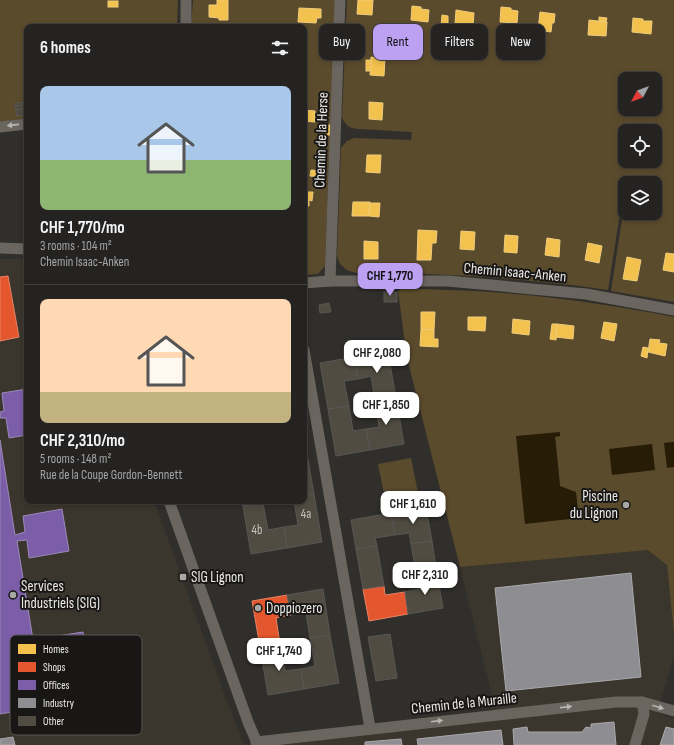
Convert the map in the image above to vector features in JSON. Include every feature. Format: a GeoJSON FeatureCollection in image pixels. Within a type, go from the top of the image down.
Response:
{"type":"FeatureCollection","features":[{"type":"Feature","properties":{"kind":"street"},"geometry":{"type":"LineString","coordinates":[[186,0],[186,24]]}},
{"type":"Feature","properties":{"kind":"street","name":"Chemin de la Herse"},"geometry":{"type":"LineString","coordinates":[[330,281],[340,0]]}},
{"type":"Feature","properties":{"kind":"street"},"geometry":{"type":"LineString","coordinates":[[0,127],[24,124]]}},
{"type":"Feature","properties":{"kind":"street"},"geometry":{"type":"LineString","coordinates":[[0,248],[24,249]]}},
{"type":"Feature","properties":{"kind":"street","name":"Chemin Isaac-Anken"},"geometry":{"type":"LineString","coordinates":[[307,283],[330,281],[448,281],[586,294],[674,310]]}},
{"type":"Feature","properties":{"kind":"street"},"geometry":{"type":"LineString","coordinates":[[307,367],[370,728]]}},
{"type":"Feature","properties":{"kind":"street"},"geometry":{"type":"LineString","coordinates":[[170,504],[248,722],[257,743]]}},
{"type":"Feature","properties":{"kind":"street","name":"Chemin de la Muraille"},"geometry":{"type":"LineString","coordinates":[[257,743],[370,728],[616,702],[642,702],[674,712]]}},
{"type":"Feature","properties":{"kind":"street"},"geometry":{"type":"LineString","coordinates":[[635,745],[644,714],[642,702]]}},
{"type":"Feature","properties":{"kind":"shaded area"},"geometry":{"type":"Polygon","coordinates":[[[0,0],[178,0],[177,24],[24,24],[24,118],[0,122],[0,0]]]}},
{"type":"Feature","properties":{"kind":"shaded area"},"geometry":{"type":"Polygon","coordinates":[[[193,0],[335,0],[334,24],[319,24],[319,60],[333,60],[325,266],[318,274],[307,275],[307,24],[191,24],[193,0]]]}},
{"type":"Feature","properties":{"kind":"shaded area"},"geometry":{"type":"Polygon","coordinates":[[[347,0],[674,0],[674,302],[611,291],[622,220],[662,220],[662,176],[618,176],[619,220],[608,290],[491,277],[406,273],[356,273],[347,270],[340,264],[337,256],[341,148],[347,141],[354,138],[411,140],[412,132],[355,129],[345,123],[342,117],[344,60],[365,60],[365,24],[346,24],[347,0]]]}},
{"type":"Feature","properties":{"kind":"shaded area"},"geometry":{"type":"Polygon","coordinates":[[[0,259],[20,259],[24,261],[24,504],[155,504],[244,744],[493,721],[491,691],[460,567],[648,550],[667,565],[674,634],[674,655],[657,713],[674,719],[674,745],[0,745],[0,259]]]}},
{"type":"Feature","properties":{"kind":"shaded area","name":"Piscine du Lignon"},"geometry":{"type":"Polygon","coordinates":[[[401,289],[435,289],[538,296],[606,305],[674,317],[674,442],[665,443],[667,467],[674,467],[674,634],[667,565],[648,550],[460,567],[407,358],[398,291],[401,289]],[[516,436],[560,486],[555,436],[516,436]]]}},
{"type":"Feature","properties":{"kind":"shaded area"},"geometry":{"type":"Polygon","coordinates":[[[560,432],[560,436],[555,437],[560,486],[576,492],[579,518],[525,524],[516,436],[560,432]]]}},
{"type":"Feature","properties":{"kind":"shaded area"},"geometry":{"type":"Polygon","coordinates":[[[674,442],[674,467],[667,468],[664,443],[674,442]]]}},
{"type":"Feature","properties":{"kind":"shaded area"},"geometry":{"type":"Polygon","coordinates":[[[652,444],[655,470],[612,475],[609,449],[652,444]]]}},
{"type":"Feature","properties":{"kind":"shaded area"},"geometry":{"type":"Polygon","coordinates":[[[411,458],[418,493],[385,498],[378,464],[411,458]]]}},
{"type":"Feature","properties":{"kind":"building: Homes"},"geometry":{"type":"Polygon","coordinates":[[[217,0],[228,0],[228,20],[219,20],[219,18],[209,17],[209,5],[217,5],[217,0]]]}},
{"type":"Feature","properties":{"kind":"building: Homes"},"geometry":{"type":"Polygon","coordinates":[[[358,0],[373,0],[372,15],[357,14],[358,0]]]}},
{"type":"Feature","properties":{"kind":"building: Homes"},"geometry":{"type":"Polygon","coordinates":[[[108,1],[118,1],[118,7],[108,7],[108,1]]]}},
{"type":"Feature","properties":{"kind":"building: Homes"},"geometry":{"type":"Polygon","coordinates":[[[412,6],[429,10],[428,22],[411,20],[412,6]]]}},
{"type":"Feature","properties":{"kind":"building: Homes"},"geometry":{"type":"Polygon","coordinates":[[[501,7],[511,8],[511,10],[518,11],[517,23],[500,22],[501,7]]]}},
{"type":"Feature","properties":{"kind":"building: Homes"},"geometry":{"type":"Polygon","coordinates":[[[299,8],[321,9],[321,18],[317,18],[316,23],[298,22],[299,8]]]}},
{"type":"Feature","properties":{"kind":"building: Homes"},"geometry":{"type":"Polygon","coordinates":[[[456,10],[474,13],[473,24],[455,24],[456,10]]]}},
{"type":"Feature","properties":{"kind":"building: Homes"},"geometry":{"type":"Polygon","coordinates":[[[540,12],[555,14],[551,32],[545,31],[545,24],[539,24],[540,12]]]}},
{"type":"Feature","properties":{"kind":"building: Homes"},"geometry":{"type":"Polygon","coordinates":[[[442,15],[448,16],[448,24],[441,24],[442,15]]]}},
{"type":"Feature","properties":{"kind":"building: Homes"},"geometry":{"type":"Polygon","coordinates":[[[599,17],[607,18],[606,22],[599,21],[599,17]]]}},
{"type":"Feature","properties":{"kind":"building: Homes"},"geometry":{"type":"Polygon","coordinates":[[[633,18],[643,19],[643,21],[652,21],[651,34],[632,32],[633,18]]]}},
{"type":"Feature","properties":{"kind":"building: Homes"},"geometry":{"type":"Polygon","coordinates":[[[589,20],[607,22],[606,36],[588,35],[589,20]]]}},
{"type":"Feature","properties":{"kind":"building: Homes"},"geometry":{"type":"Polygon","coordinates":[[[371,57],[373,57],[373,60],[385,60],[384,76],[370,75],[371,57]]]}},
{"type":"Feature","properties":{"kind":"building: Homes"},"geometry":{"type":"Polygon","coordinates":[[[366,60],[371,60],[371,71],[366,71],[366,60]]]}},
{"type":"Feature","properties":{"kind":"building: Homes"},"geometry":{"type":"Polygon","coordinates":[[[369,102],[383,103],[382,120],[369,119],[369,102]]]}},
{"type":"Feature","properties":{"kind":"building: Homes"},"geometry":{"type":"Polygon","coordinates":[[[307,110],[315,111],[315,122],[307,121],[307,110]]]}},
{"type":"Feature","properties":{"kind":"building: Homes"},"geometry":{"type":"Polygon","coordinates":[[[320,125],[330,125],[330,135],[320,135],[320,125]]]}},
{"type":"Feature","properties":{"kind":"building: Homes"},"geometry":{"type":"Polygon","coordinates":[[[367,155],[381,155],[380,173],[366,172],[367,155]]]}},
{"type":"Feature","properties":{"kind":"building: Homes"},"geometry":{"type":"Polygon","coordinates":[[[311,170],[321,171],[321,177],[310,176],[311,170]]]}},
{"type":"Feature","properties":{"kind":"building: Homes"},"geometry":{"type":"Polygon","coordinates":[[[307,192],[313,192],[312,201],[309,200],[309,206],[307,206],[307,192]]]}},
{"type":"Feature","properties":{"kind":"building: Homes"},"geometry":{"type":"Polygon","coordinates":[[[353,202],[370,202],[369,216],[352,216],[353,202]]]}},
{"type":"Feature","properties":{"kind":"building: Homes"},"geometry":{"type":"Polygon","coordinates":[[[370,203],[380,203],[379,217],[369,216],[370,203]]]}},
{"type":"Feature","properties":{"kind":"building: Homes"},"geometry":{"type":"Polygon","coordinates":[[[418,230],[437,231],[436,243],[432,243],[431,260],[417,260],[418,230]]]}},
{"type":"Feature","properties":{"kind":"building: Homes"},"geometry":{"type":"Polygon","coordinates":[[[461,231],[475,232],[474,250],[460,249],[461,231]]]}},
{"type":"Feature","properties":{"kind":"building: Homes"},"geometry":{"type":"Polygon","coordinates":[[[505,235],[518,236],[517,253],[504,252],[505,235]]]}},
{"type":"Feature","properties":{"kind":"building: Homes"},"geometry":{"type":"Polygon","coordinates":[[[547,238],[560,240],[559,257],[545,255],[547,238]]]}},
{"type":"Feature","properties":{"kind":"building: Homes"},"geometry":{"type":"Polygon","coordinates":[[[364,241],[378,242],[378,259],[364,259],[364,241]]]}},
{"type":"Feature","properties":{"kind":"building: Homes"},"geometry":{"type":"Polygon","coordinates":[[[588,243],[602,246],[599,263],[585,260],[588,243]]]}},
{"type":"Feature","properties":{"kind":"building: Homes"},"geometry":{"type":"Polygon","coordinates":[[[666,253],[674,254],[674,272],[663,270],[666,253]]]}},
{"type":"Feature","properties":{"kind":"building: Homes"},"geometry":{"type":"Polygon","coordinates":[[[627,257],[641,260],[637,281],[623,279],[627,257]]]}},
{"type":"Feature","properties":{"kind":"building: Homes"},"geometry":{"type":"Polygon","coordinates":[[[421,312],[435,312],[434,330],[421,329],[421,312]]]}},
{"type":"Feature","properties":{"kind":"building: Homes"},"geometry":{"type":"Polygon","coordinates":[[[468,317],[486,317],[485,331],[468,330],[468,317]]]}},
{"type":"Feature","properties":{"kind":"building: Homes"},"geometry":{"type":"Polygon","coordinates":[[[513,319],[530,321],[529,335],[512,333],[513,319]]]}},
{"type":"Feature","properties":{"kind":"building: Homes"},"geometry":{"type":"Polygon","coordinates":[[[604,322],[617,324],[614,341],[601,338],[604,322]]]}},
{"type":"Feature","properties":{"kind":"building: Homes"},"geometry":{"type":"Polygon","coordinates":[[[552,324],[557,324],[556,340],[550,339],[552,324]]]}},
{"type":"Feature","properties":{"kind":"building: Homes"},"geometry":{"type":"Polygon","coordinates":[[[557,324],[574,326],[573,339],[556,337],[557,324]]]}},
{"type":"Feature","properties":{"kind":"building: Homes"},"geometry":{"type":"Polygon","coordinates":[[[421,329],[434,330],[434,339],[438,339],[438,347],[420,346],[421,329]]]}},
{"type":"Feature","properties":{"kind":"building: Homes"},"geometry":{"type":"Polygon","coordinates":[[[650,339],[660,340],[659,343],[667,344],[665,356],[648,352],[650,339]]]}},
{"type":"Feature","properties":{"kind":"building: Homes"},"geometry":{"type":"Polygon","coordinates":[[[643,347],[648,348],[647,358],[641,356],[643,347]]]}},
{"type":"Feature","properties":{"kind":"building: Shops"},"geometry":{"type":"Polygon","coordinates":[[[8,276],[19,337],[0,341],[0,277],[8,276]]]}},
{"type":"Feature","properties":{"kind":"building: Shops"},"geometry":{"type":"Polygon","coordinates":[[[384,586],[385,595],[405,592],[408,614],[369,621],[363,589],[384,586]]]}},
{"type":"Feature","properties":{"kind":"building: Shops"},"geometry":{"type":"Polygon","coordinates":[[[287,595],[291,615],[276,618],[280,644],[260,647],[252,601],[287,595]]]}},
{"type":"Feature","properties":{"kind":"building: Offices"},"geometry":{"type":"Polygon","coordinates":[[[24,389],[24,436],[9,438],[6,418],[0,418],[0,412],[4,411],[2,393],[24,389]]]}},
{"type":"Feature","properties":{"kind":"building: Offices"},"geometry":{"type":"Polygon","coordinates":[[[0,440],[15,535],[25,532],[23,516],[62,509],[69,551],[29,558],[27,540],[17,541],[32,635],[10,635],[10,712],[0,714],[0,440]]]}},
{"type":"Feature","properties":{"kind":"building: Offices"},"geometry":{"type":"Polygon","coordinates":[[[83,632],[84,635],[64,635],[83,632]]]}},
{"type":"Feature","properties":{"kind":"building: Industry"},"geometry":{"type":"Polygon","coordinates":[[[631,573],[641,677],[506,691],[495,588],[631,573]]]}},
{"type":"Feature","properties":{"kind":"building: Industry"},"geometry":{"type":"Polygon","coordinates":[[[614,722],[616,745],[514,745],[513,729],[527,727],[528,732],[582,732],[586,727],[591,728],[591,724],[614,722]]]}},
{"type":"Feature","properties":{"kind":"building: Industry"},"geometry":{"type":"Polygon","coordinates":[[[666,727],[674,729],[674,745],[660,745],[666,727]]]}},
{"type":"Feature","properties":{"kind":"building: Industry"},"geometry":{"type":"Polygon","coordinates":[[[501,730],[503,745],[418,745],[417,739],[501,730]]]}},
{"type":"Feature","properties":{"kind":"building: Industry"},"geometry":{"type":"Polygon","coordinates":[[[13,737],[15,745],[0,745],[0,739],[13,737]]]}},
{"type":"Feature","properties":{"kind":"building: Industry"},"geometry":{"type":"Polygon","coordinates":[[[401,739],[402,745],[365,745],[365,742],[401,739]]]}},
{"type":"Feature","properties":{"kind":"building: Other"},"geometry":{"type":"Polygon","coordinates":[[[24,102],[24,105],[15,106],[15,103],[24,102]]]}},
{"type":"Feature","properties":{"kind":"building: Other"},"geometry":{"type":"Polygon","coordinates":[[[24,105],[24,109],[16,110],[15,106],[24,105]]]}},
{"type":"Feature","properties":{"kind":"building: Other"},"geometry":{"type":"Polygon","coordinates":[[[24,109],[24,115],[17,116],[16,110],[24,109]]]}},
{"type":"Feature","properties":{"kind":"building: Other"},"geometry":{"type":"Polygon","coordinates":[[[384,292],[397,292],[397,302],[384,302],[384,292]]]}},
{"type":"Feature","properties":{"kind":"building: Other"},"geometry":{"type":"Polygon","coordinates":[[[329,303],[331,312],[320,313],[319,305],[329,303]]]}},
{"type":"Feature","properties":{"kind":"building: Other"},"geometry":{"type":"Polygon","coordinates":[[[388,352],[396,398],[375,401],[371,376],[358,379],[354,357],[388,352]]]}},
{"type":"Feature","properties":{"kind":"building: Other"},"geometry":{"type":"Polygon","coordinates":[[[354,357],[358,379],[344,381],[349,406],[328,409],[320,363],[354,357]]]}},
{"type":"Feature","properties":{"kind":"building: Other"},"geometry":{"type":"Polygon","coordinates":[[[396,398],[404,444],[370,450],[366,429],[379,427],[375,401],[396,398]]]}},
{"type":"Feature","properties":{"kind":"building: Other"},"geometry":{"type":"Polygon","coordinates":[[[349,406],[353,431],[366,429],[370,450],[336,456],[328,409],[349,406]]]}},
{"type":"Feature","properties":{"kind":"building: Other"},"geometry":{"type":"Polygon","coordinates":[[[307,454],[314,494],[307,495],[307,454]]]}},
{"type":"Feature","properties":{"kind":"building: Other"},"geometry":{"type":"Polygon","coordinates":[[[314,494],[322,542],[287,548],[284,527],[298,525],[294,504],[307,504],[307,495],[314,494]]]}},
{"type":"Feature","properties":{"kind":"building: Other"},"geometry":{"type":"Polygon","coordinates":[[[243,504],[256,504],[243,506],[243,504]]]}},
{"type":"Feature","properties":{"kind":"building: Other"},"geometry":{"type":"Polygon","coordinates":[[[263,504],[268,530],[284,527],[287,548],[251,554],[243,506],[263,504]]]}},
{"type":"Feature","properties":{"kind":"building: Other"},"geometry":{"type":"Polygon","coordinates":[[[426,507],[432,541],[411,544],[409,533],[395,535],[391,513],[426,507]]]}},
{"type":"Feature","properties":{"kind":"building: Other"},"geometry":{"type":"Polygon","coordinates":[[[391,513],[395,535],[375,538],[377,546],[356,549],[351,520],[391,513]]]}},
{"type":"Feature","properties":{"kind":"building: Other"},"geometry":{"type":"Polygon","coordinates":[[[432,541],[437,574],[417,578],[411,544],[432,541]]]}},
{"type":"Feature","properties":{"kind":"building: Other"},"geometry":{"type":"Polygon","coordinates":[[[377,546],[384,586],[363,589],[356,549],[377,546]]]}},
{"type":"Feature","properties":{"kind":"building: Other"},"geometry":{"type":"Polygon","coordinates":[[[437,574],[443,608],[408,614],[405,592],[419,589],[417,578],[437,574]]]}},
{"type":"Feature","properties":{"kind":"building: Other"},"geometry":{"type":"Polygon","coordinates":[[[323,589],[330,635],[310,638],[306,613],[291,615],[287,595],[323,589]]]}},
{"type":"Feature","properties":{"kind":"building: Other"},"geometry":{"type":"Polygon","coordinates":[[[390,634],[397,678],[376,681],[368,637],[390,634]]]}},
{"type":"Feature","properties":{"kind":"building: Other"},"geometry":{"type":"Polygon","coordinates":[[[330,635],[339,683],[304,689],[301,669],[315,666],[310,638],[330,635]]]}},
{"type":"Feature","properties":{"kind":"building: Other"},"geometry":{"type":"Polygon","coordinates":[[[280,644],[285,671],[301,669],[304,689],[268,695],[260,647],[280,644]]]}},
{"type":"Feature","properties":{"kind":"place","name":"Piscine du Lignon"},"geometry":{"type":"Point","coordinates":[626,505]}},
{"type":"Feature","properties":{"kind":"place","name":"SIG Lignon"},"geometry":{"type":"Point","coordinates":[183,577]}},
{"type":"Feature","properties":{"kind":"place","name":"Services Industriels (SIG)"},"geometry":{"type":"Point","coordinates":[13,595]}},
{"type":"Feature","properties":{"kind":"place","name":"Doppiozero"},"geometry":{"type":"Point","coordinates":[258,608]}}]}
